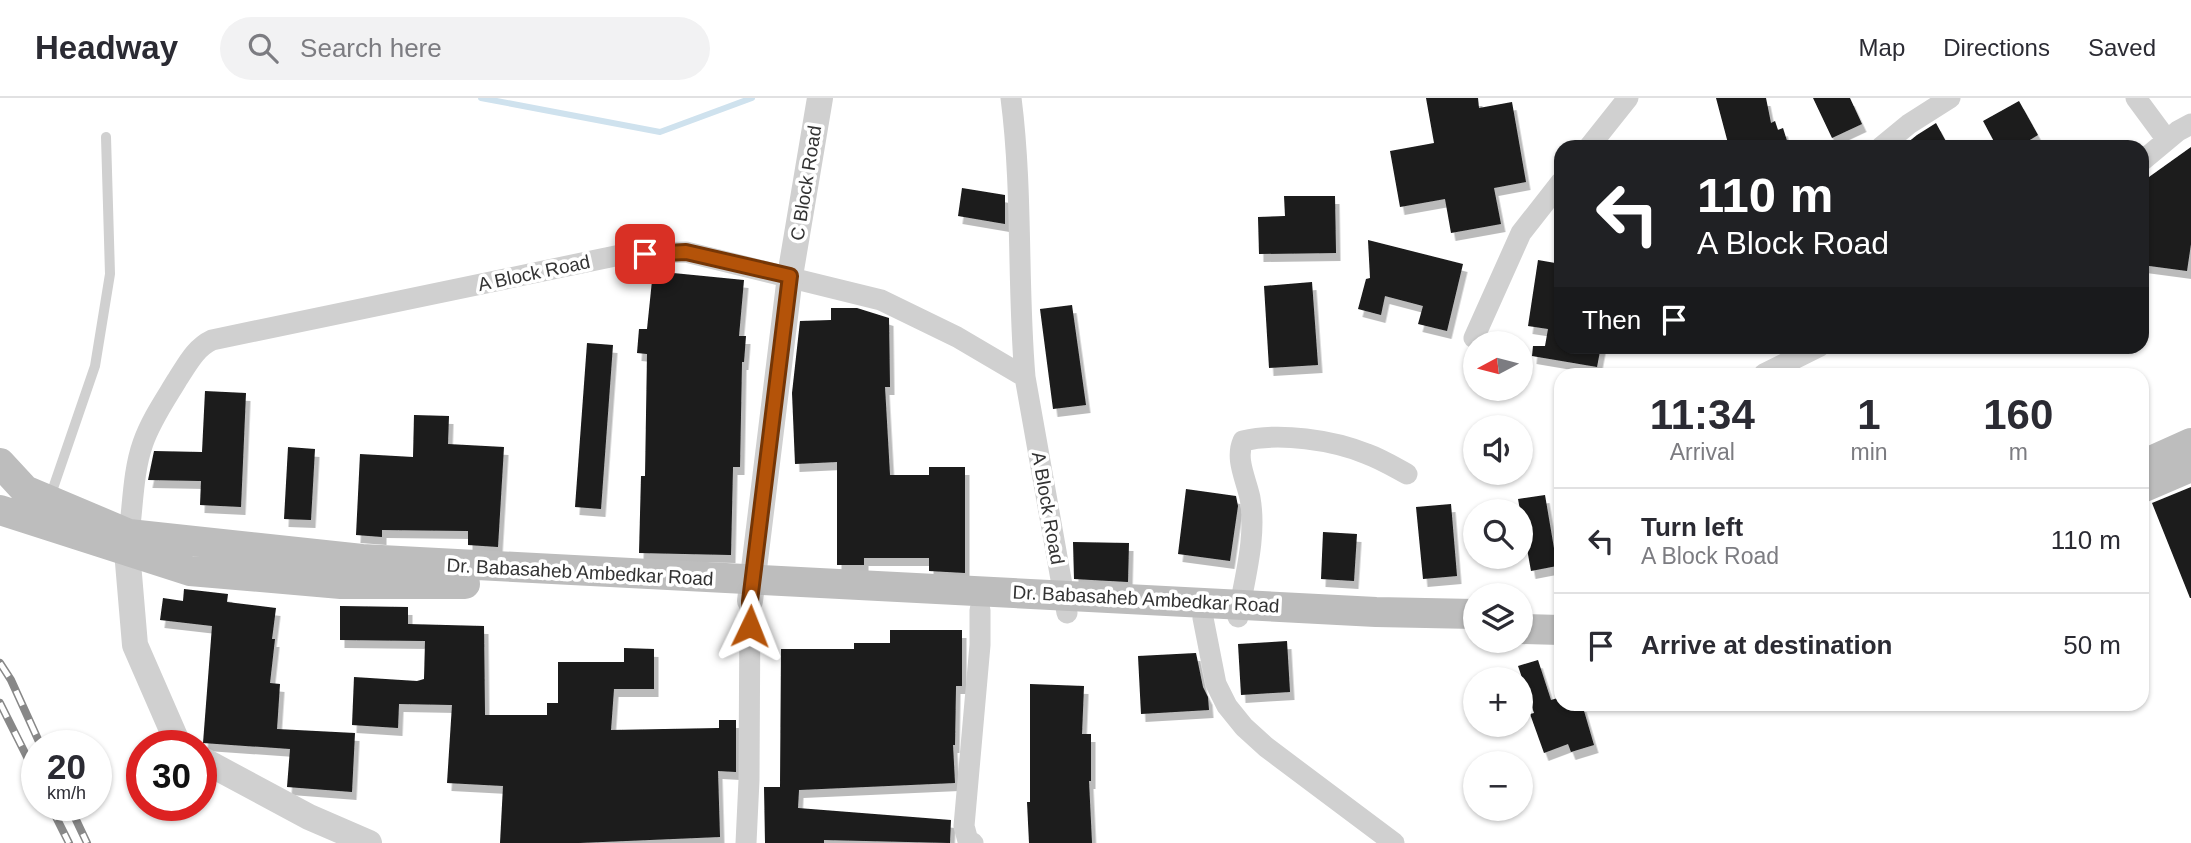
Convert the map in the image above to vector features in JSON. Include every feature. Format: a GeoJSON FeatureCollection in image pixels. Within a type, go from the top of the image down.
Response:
{"type":"FeatureCollection","features":[{"type":"Feature","properties":{"kind":"main road"},"geometry":{"type":"LineString","coordinates":[[2149,462],[2191,443]]}},
{"type":"Feature","properties":{"kind":"main road","name":"Dr. Babasaheb Ambedkar Road"},"geometry":{"type":"LineString","coordinates":[[0,464],[48,512]]}},
{"type":"Feature","properties":{"kind":"main road"},"geometry":{"type":"LineString","coordinates":[[2149,485],[2191,467]]}},
{"type":"Feature","properties":{"kind":"main road","name":"Dr. Babasaheb Ambedkar Road"},"geometry":{"type":"LineString","coordinates":[[0,510],[48,512],[128,542],[190,571],[341,584],[564,583],[1462,621]]}},
{"type":"Feature","properties":{"kind":"main road","name":"Dr. Babasaheb Ambedkar Road"},"geometry":{"type":"LineString","coordinates":[[751,591],[981,610],[1065,604],[1203,618],[1239,611]]}},
{"type":"Feature","properties":{"kind":"main road"},"geometry":{"type":"LineString","coordinates":[[1533,616],[1554,617]]}},
{"type":"Feature","properties":{"kind":"main road"},"geometry":{"type":"LineString","coordinates":[[1533,630],[1554,631]]}},
{"type":"Feature","properties":{"kind":"street","name":"C Block Road"},"geometry":{"type":"LineString","coordinates":[[751,591],[790,276],[820,98]]}},
{"type":"Feature","properties":{"kind":"street"},"geometry":{"type":"LineString","coordinates":[[1011,98],[1017,148],[1020,317],[1025,377]]}},
{"type":"Feature","properties":{"kind":"street"},"geometry":{"type":"LineString","coordinates":[[1595,140],[1628,98]]}},
{"type":"Feature","properties":{"kind":"street"},"geometry":{"type":"LineString","coordinates":[[1890,140],[1950,98]]}},
{"type":"Feature","properties":{"kind":"street"},"geometry":{"type":"LineString","coordinates":[[2136,98],[2168,140]]}},
{"type":"Feature","properties":{"kind":"street"},"geometry":{"type":"LineString","coordinates":[[2149,155],[2191,124]]}},
{"type":"Feature","properties":{"kind":"street"},"geometry":{"type":"LineString","coordinates":[[1477,331],[1521,233],[1554,191]]}},
{"type":"Feature","properties":{"kind":"street","name":"A Block Road"},"geometry":{"type":"LineString","coordinates":[[128,542],[143,443],[154,419],[191,358],[204,344],[212,340],[625,254],[686,252],[881,300],[957,337],[1025,377],[1065,604]]}},
{"type":"Feature","properties":{"kind":"street"},"geometry":{"type":"LineString","coordinates":[[1776,368],[1803,354]]}},
{"type":"Feature","properties":{"kind":"street"},"geometry":{"type":"LineString","coordinates":[[1239,611],[1251,534],[1250,502],[1238,453],[1243,441],[1261,436],[1328,442],[1367,454],[1407,474]]}},
{"type":"Feature","properties":{"kind":"street"},"geometry":{"type":"LineString","coordinates":[[128,542],[135,645],[172,730]]}},
{"type":"Feature","properties":{"kind":"street"},"geometry":{"type":"LineString","coordinates":[[746,843],[751,591]]}},
{"type":"Feature","properties":{"kind":"street"},"geometry":{"type":"LineString","coordinates":[[973,843],[968,841],[964,826],[981,610]]}},
{"type":"Feature","properties":{"kind":"street"},"geometry":{"type":"LineString","coordinates":[[1203,618],[1216,684],[1227,706],[1244,727],[1266,747],[1394,843]]}},
{"type":"Feature","properties":{"kind":"street"},"geometry":{"type":"LineString","coordinates":[[217,768],[309,817],[369,843]]}},
{"type":"Feature","properties":{"kind":"lane"},"geometry":{"type":"LineString","coordinates":[[48,512],[95,366],[102,327],[110,274],[106,137]]}},
{"type":"Feature","properties":{"kind":"building"},"geometry":{"type":"Polygon","coordinates":[[[1426,98],[1478,98],[1479,108],[1512,102],[1526,182],[1494,188],[1501,224],[1451,233],[1445,199],[1400,207],[1390,151],[1434,143],[1426,98]]]}},
{"type":"Feature","properties":{"kind":"building"},"geometry":{"type":"Polygon","coordinates":[[[1716,98],[1766,98],[1771,123],[1775,121],[1778,130],[1783,128],[1787,140],[1727,140],[1716,98]]]}},
{"type":"Feature","properties":{"kind":"building"},"geometry":{"type":"Polygon","coordinates":[[[1813,98],[1850,98],[1862,124],[1832,138],[1813,98]]]}},
{"type":"Feature","properties":{"kind":"building"},"geometry":{"type":"Polygon","coordinates":[[[2019,101],[2038,135],[2030,140],[1993,140],[1983,121],[2019,101]]]}},
{"type":"Feature","properties":{"kind":"building"},"geometry":{"type":"Polygon","coordinates":[[[1936,123],[1945,140],[1911,140],[1936,123]]]}},
{"type":"Feature","properties":{"kind":"building"},"geometry":{"type":"Polygon","coordinates":[[[2191,147],[2191,244],[2187,271],[2149,266],[2149,177],[2191,147]]]}},
{"type":"Feature","properties":{"kind":"building"},"geometry":{"type":"Polygon","coordinates":[[[962,188],[1005,195],[1005,224],[958,216],[962,188]]]}},
{"type":"Feature","properties":{"kind":"building"},"geometry":{"type":"Polygon","coordinates":[[[1284,196],[1335,196],[1336,253],[1259,254],[1258,217],[1285,216],[1284,196]]]}},
{"type":"Feature","properties":{"kind":"building"},"geometry":{"type":"Polygon","coordinates":[[[1368,240],[1463,264],[1447,331],[1418,324],[1423,306],[1385,296],[1381,315],[1358,309],[1366,279],[1370,278],[1368,240]]]}},
{"type":"Feature","properties":{"kind":"building"},"geometry":{"type":"Polygon","coordinates":[[[1538,260],[1554,263],[1554,354],[1599,354],[1597,367],[1533,356],[1533,346],[1545,346],[1548,329],[1528,326],[1538,260]]]}},
{"type":"Feature","properties":{"kind":"building"},"geometry":{"type":"Polygon","coordinates":[[[653,271],[744,280],[739,336],[746,336],[742,362],[740,467],[733,467],[731,555],[639,553],[641,476],[645,476],[647,354],[637,353],[639,329],[647,329],[653,271]]]}},
{"type":"Feature","properties":{"kind":"building"},"geometry":{"type":"Polygon","coordinates":[[[1312,282],[1318,365],[1269,368],[1264,286],[1312,282]]]}},
{"type":"Feature","properties":{"kind":"building"},"geometry":{"type":"Polygon","coordinates":[[[1072,305],[1086,405],[1053,409],[1040,309],[1072,305]]]}},
{"type":"Feature","properties":{"kind":"building"},"geometry":{"type":"Polygon","coordinates":[[[831,308],[857,308],[889,318],[890,387],[885,387],[890,475],[929,475],[929,467],[965,467],[965,573],[929,571],[929,558],[864,558],[864,565],[837,565],[837,462],[795,464],[792,393],[800,321],[831,320],[831,308]]]}},
{"type":"Feature","properties":{"kind":"building"},"geometry":{"type":"Polygon","coordinates":[[[587,343],[613,345],[601,509],[575,507],[587,343]]]}},
{"type":"Feature","properties":{"kind":"building"},"geometry":{"type":"Polygon","coordinates":[[[205,391],[246,393],[241,507],[200,505],[201,481],[148,480],[154,451],[202,452],[205,391]]]}},
{"type":"Feature","properties":{"kind":"building"},"geometry":{"type":"Polygon","coordinates":[[[414,415],[449,416],[448,444],[504,447],[498,547],[468,545],[468,531],[382,530],[382,537],[356,535],[360,454],[413,457],[414,415]]]}},
{"type":"Feature","properties":{"kind":"building"},"geometry":{"type":"Polygon","coordinates":[[[288,447],[315,449],[311,520],[284,519],[288,447]]]}},
{"type":"Feature","properties":{"kind":"building"},"geometry":{"type":"Polygon","coordinates":[[[2191,487],[2191,598],[2190,598],[2152,503],[2191,487]]]}},
{"type":"Feature","properties":{"kind":"building"},"geometry":{"type":"Polygon","coordinates":[[[1186,489],[1236,496],[1238,506],[1230,561],[1178,554],[1186,489]]]}},
{"type":"Feature","properties":{"kind":"building"},"geometry":{"type":"Polygon","coordinates":[[[1545,495],[1554,548],[1554,567],[1531,571],[1533,499],[1518,499],[1545,495]]]}},
{"type":"Feature","properties":{"kind":"building"},"geometry":{"type":"Polygon","coordinates":[[[1451,504],[1457,576],[1423,579],[1416,507],[1451,504]]]}},
{"type":"Feature","properties":{"kind":"building"},"geometry":{"type":"Polygon","coordinates":[[[1323,532],[1357,534],[1354,581],[1321,579],[1323,532]]]}},
{"type":"Feature","properties":{"kind":"building"},"geometry":{"type":"Polygon","coordinates":[[[1073,542],[1129,543],[1128,582],[1074,579],[1073,542]]]}},
{"type":"Feature","properties":{"kind":"building"},"geometry":{"type":"Polygon","coordinates":[[[184,589],[228,594],[227,602],[276,608],[270,683],[280,684],[277,729],[355,733],[352,792],[287,787],[290,749],[217,744],[217,730],[204,730],[212,626],[160,620],[163,598],[183,601],[184,589]]]}},
{"type":"Feature","properties":{"kind":"building"},"geometry":{"type":"Polygon","coordinates":[[[340,606],[408,607],[408,624],[484,626],[485,715],[547,715],[547,703],[558,703],[558,662],[624,662],[624,648],[654,649],[654,689],[614,689],[611,730],[719,728],[719,720],[736,720],[736,772],[718,771],[720,837],[579,843],[500,843],[503,786],[447,783],[452,705],[399,704],[398,728],[352,725],[354,677],[417,681],[424,679],[425,641],[340,640],[340,606]]]}},
{"type":"Feature","properties":{"kind":"building"},"geometry":{"type":"Polygon","coordinates":[[[890,630],[962,630],[962,686],[956,686],[953,745],[955,783],[799,790],[798,808],[951,820],[950,843],[824,840],[824,843],[765,843],[764,787],[780,787],[781,649],[854,649],[854,643],[890,643],[890,630]]]}},
{"type":"Feature","properties":{"kind":"building"},"geometry":{"type":"Polygon","coordinates":[[[1287,641],[1290,692],[1241,695],[1238,644],[1287,641]]]}},
{"type":"Feature","properties":{"kind":"building"},"geometry":{"type":"Polygon","coordinates":[[[1196,653],[1209,710],[1141,714],[1138,656],[1196,653]]]}},
{"type":"Feature","properties":{"kind":"building"},"geometry":{"type":"Polygon","coordinates":[[[1538,660],[1551,700],[1554,699],[1554,711],[1584,711],[1594,745],[1571,752],[1568,744],[1544,753],[1533,722],[1533,667],[1518,667],[1538,660]]]}},
{"type":"Feature","properties":{"kind":"building"},"geometry":{"type":"Polygon","coordinates":[[[1030,684],[1084,686],[1082,734],[1091,734],[1089,781],[1092,843],[1029,843],[1027,802],[1030,802],[1030,684]]]}},
{"type":"Feature","properties":{"kind":"waterway"},"geometry":{"type":"LineString","coordinates":[[481,98],[660,132],[752,98]]}},
{"type":"Feature","properties":{"kind":"railway"},"geometry":{"type":"LineString","coordinates":[[0,663],[11,680],[34,730]]}},
{"type":"Feature","properties":{"kind":"railway"},"geometry":{"type":"LineString","coordinates":[[0,703],[21,745]]}},
{"type":"Feature","properties":{"kind":"railway"},"geometry":{"type":"LineString","coordinates":[[58,821],[69,843]]}},
{"type":"Feature","properties":{"kind":"railway"},"geometry":{"type":"LineString","coordinates":[[77,821],[87,843]]}},
{"type":"Feature","properties":{"kind":"route"},"geometry":{"type":"LineString","coordinates":[[645,254],[686,252],[790,276],[750,601],[750,626]]}}]}
